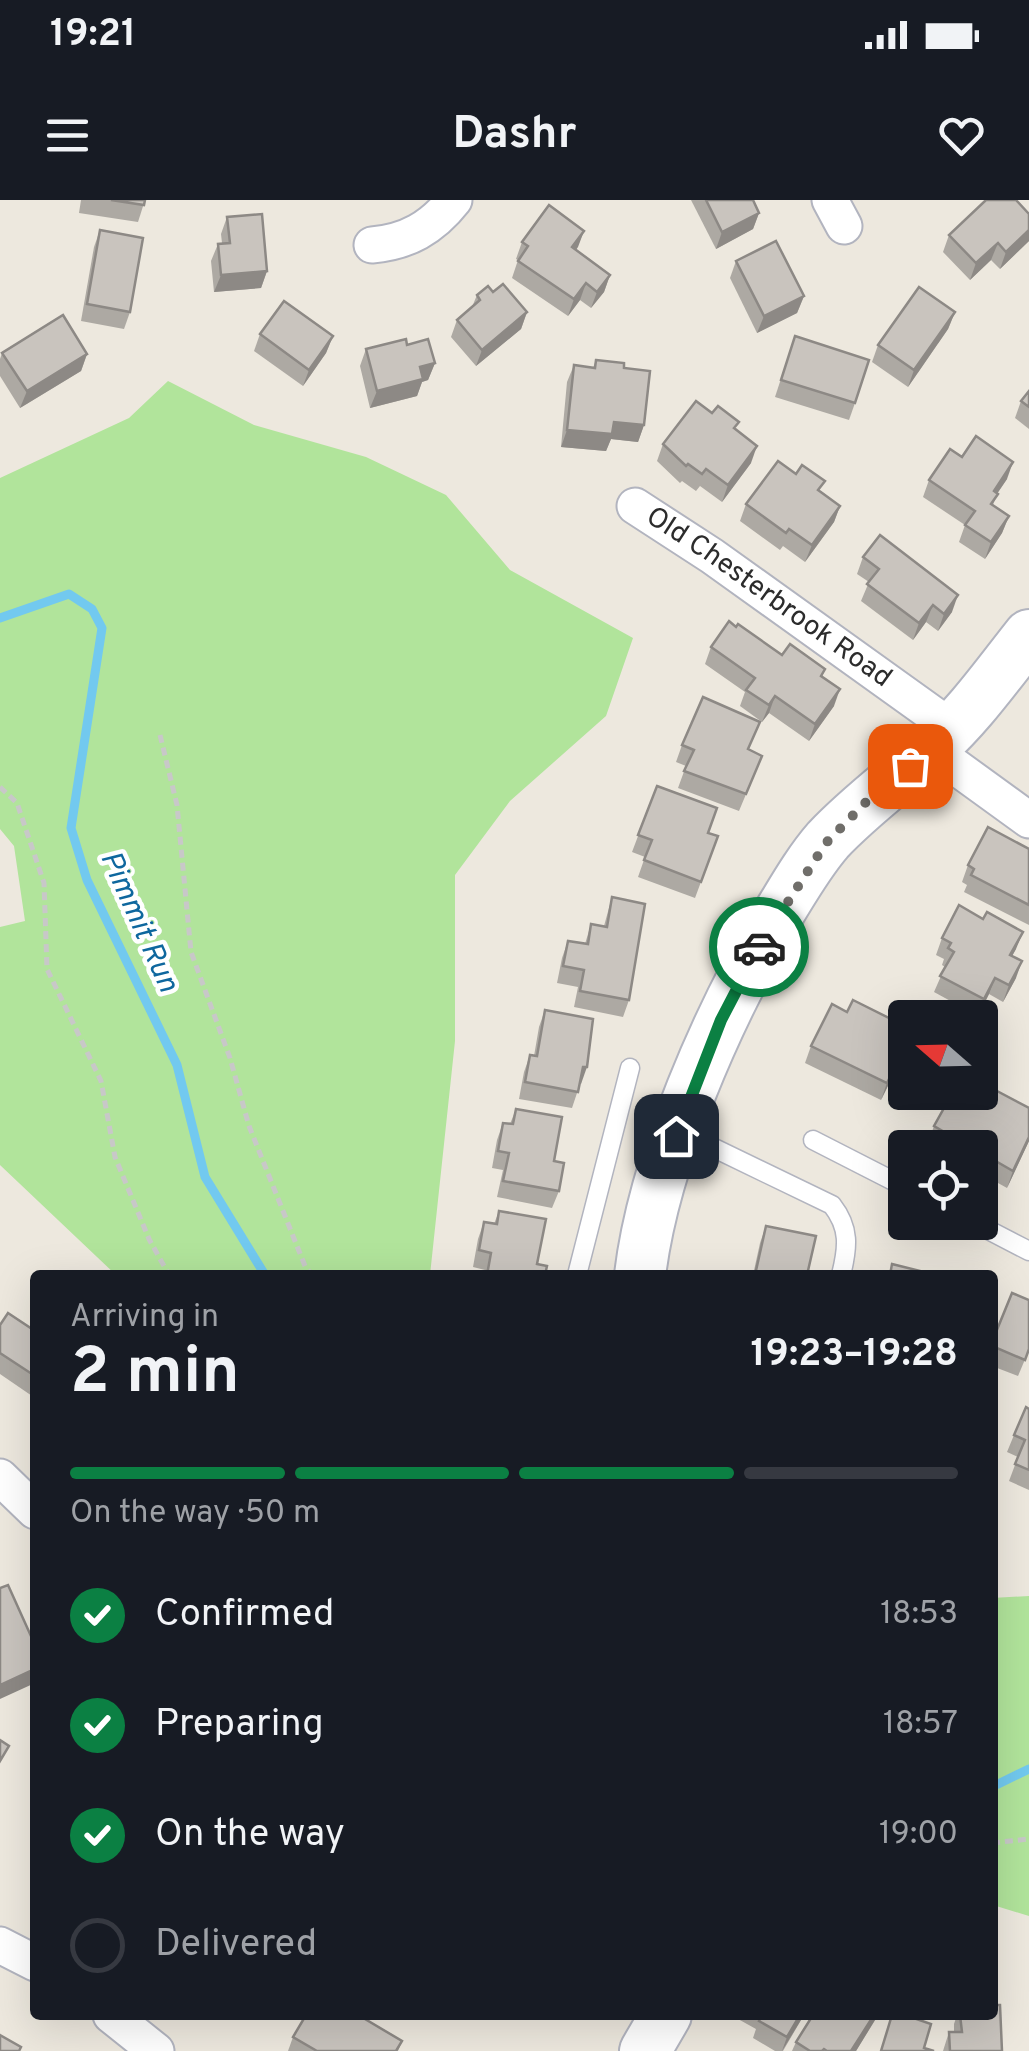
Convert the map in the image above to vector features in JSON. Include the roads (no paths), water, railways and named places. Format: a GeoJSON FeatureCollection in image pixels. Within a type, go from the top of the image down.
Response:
{"type":"FeatureCollection","features":[{"type":"Feature","properties":{"kind":"street"},"geometry":{"type":"LineString","coordinates":[[372,245],[392,243],[420,232],[442,216],[454,200]]}},
{"type":"Feature","properties":{"kind":"street","name":"Old Chesterbrook Road"},"geometry":{"type":"LineString","coordinates":[[634,506],[712,556],[942,739],[1029,820]]}},
{"type":"Feature","properties":{"kind":"street"},"geometry":{"type":"LineString","coordinates":[[641,1270],[650,1220],[676,1136],[721,1020],[798,882],[826,843],[858,811],[942,739],[1029,635]]}},
{"type":"Feature","properties":{"kind":"street"},"geometry":{"type":"LineString","coordinates":[[0,1477],[30,1506]]}},
{"type":"Feature","properties":{"kind":"street"},"geometry":{"type":"LineString","coordinates":[[0,1945],[30,1960]]}},
{"type":"Feature","properties":{"kind":"street"},"geometry":{"type":"LineString","coordinates":[[117,2020],[156,2051]]}},
{"type":"Feature","properties":{"kind":"lane"},"geometry":{"type":"LineString","coordinates":[[577,1270],[630,1068]]}},
{"type":"Feature","properties":{"kind":"lane"},"geometry":{"type":"LineString","coordinates":[[676,1136],[712,1147],[832,1205],[843,1219],[847,1236],[842,1270]]}},
{"type":"Feature","properties":{"kind":"lane"},"geometry":{"type":"LineString","coordinates":[[814,1140],[888,1179]]}},
{"type":"Feature","properties":{"kind":"lane"},"geometry":{"type":"LineString","coordinates":[[998,1235],[1029,1251]]}},
{"type":"Feature","properties":{"kind":"waterway","name":"Pimmit Run"},"geometry":{"type":"LineString","coordinates":[[0,618],[69,594],[92,609],[102,628],[71,828],[87,880],[177,1065],[205,1177],[262,1270]]}},
{"type":"Feature","properties":{"kind":"waterway","name":"Pimmit Run"},"geometry":{"type":"LineString","coordinates":[[998,1784],[1029,1769]]}}]}
